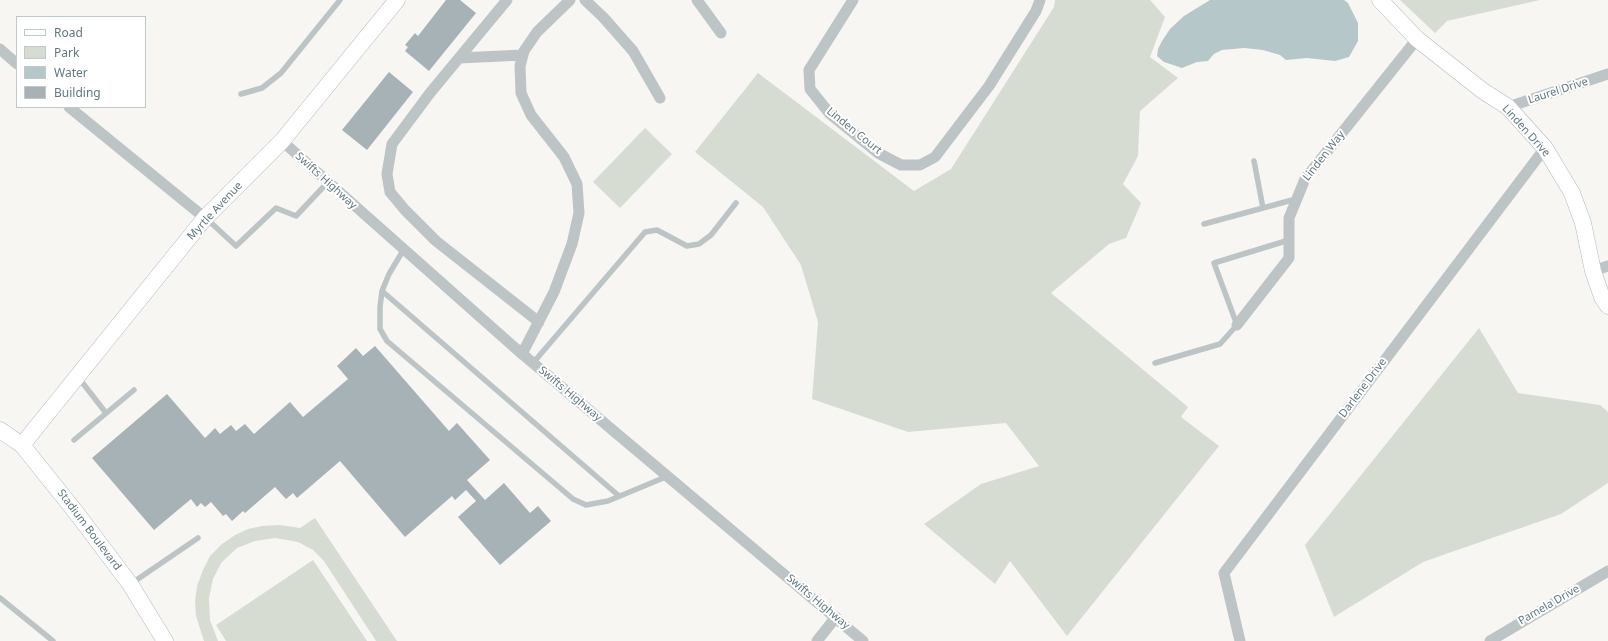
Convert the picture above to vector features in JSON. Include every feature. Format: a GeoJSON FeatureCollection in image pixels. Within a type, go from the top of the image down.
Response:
{"type":"FeatureCollection","features":[{"type":"Feature","properties":{"kind":"street","name":"Myrtle Avenue"},"geometry":{"type":"LineString","coordinates":[[22,445],[205,218],[282,141],[397,0]]}},
{"type":"Feature","properties":{"kind":"street"},"geometry":{"type":"LineString","coordinates":[[507,0],[430,93],[392,144],[387,174],[390,192],[405,210],[436,241],[539,322]]}},
{"type":"Feature","properties":{"kind":"street"},"geometry":{"type":"LineString","coordinates":[[522,354],[554,292],[572,244],[579,213],[577,184],[564,157],[531,115],[521,93],[520,66],[523,55],[538,32],[570,0]]}},
{"type":"Feature","properties":{"kind":"street"},"geometry":{"type":"LineString","coordinates":[[585,0],[603,17],[633,51],[660,98]]}},
{"type":"Feature","properties":{"kind":"street"},"geometry":{"type":"LineString","coordinates":[[697,0],[721,33]]}},
{"type":"Feature","properties":{"kind":"street","name":"Linden Court"},"geometry":{"type":"LineString","coordinates":[[853,0],[809,70],[810,89],[830,114],[878,153],[901,165],[920,165],[935,157],[989,86],[1036,10],[1040,0]]}},
{"type":"Feature","properties":{"kind":"street","name":"Linden Drive"},"geometry":{"type":"LineString","coordinates":[[1380,0],[1417,39],[1484,91],[1508,107],[1545,148],[1572,193],[1583,223],[1593,271],[1602,297],[1608,306]]}},
{"type":"Feature","properties":{"kind":"street","name":"Linden Way"},"geometry":{"type":"LineString","coordinates":[[1237,325],[1289,258],[1289,218],[1305,179],[1417,39]]}},
{"type":"Feature","properties":{"kind":"street"},"geometry":{"type":"LineString","coordinates":[[0,50],[16,63]]}},
{"type":"Feature","properties":{"kind":"street"},"geometry":{"type":"LineString","coordinates":[[459,58],[523,55]]}},
{"type":"Feature","properties":{"kind":"street","name":"Laurel Drive"},"geometry":{"type":"LineString","coordinates":[[1508,107],[1608,74]]}},
{"type":"Feature","properties":{"kind":"street"},"geometry":{"type":"LineString","coordinates":[[70,108],[205,218]]}},
{"type":"Feature","properties":{"kind":"street","name":"Swifts Highway"},"geometry":{"type":"LineString","coordinates":[[282,141],[522,354],[863,641]]}},
{"type":"Feature","properties":{"kind":"street","name":"Darlene Drive"},"geometry":{"type":"LineString","coordinates":[[1240,641],[1224,573],[1545,148]]}},
{"type":"Feature","properties":{"kind":"street"},"geometry":{"type":"LineString","coordinates":[[1593,271],[1608,266]]}},
{"type":"Feature","properties":{"kind":"street","name":"Stadium Boulevard"},"geometry":{"type":"LineString","coordinates":[[0,430],[22,445],[78,515],[130,584],[166,641]]}},
{"type":"Feature","properties":{"kind":"street","name":"Pamela Drive"},"geometry":{"type":"LineString","coordinates":[[1490,641],[1608,571]]}},
{"type":"Feature","properties":{"kind":"street"},"geometry":{"type":"LineString","coordinates":[[817,641],[836,617]]}},
{"type":"Feature","properties":{"kind":"lane"},"geometry":{"type":"LineString","coordinates":[[242,94],[262,88],[281,73],[340,0]]}},
{"type":"Feature","properties":{"kind":"lane"},"geometry":{"type":"LineString","coordinates":[[1254,161],[1263,208]]}},
{"type":"Feature","properties":{"kind":"lane"},"geometry":{"type":"LineString","coordinates":[[205,218],[236,246],[276,208],[296,216],[328,182]]}},
{"type":"Feature","properties":{"kind":"lane"},"geometry":{"type":"LineString","coordinates":[[1204,224],[1297,199]]}},
{"type":"Feature","properties":{"kind":"lane"},"geometry":{"type":"LineString","coordinates":[[533,363],[645,232],[657,230],[687,246],[699,244],[711,235],[736,203]]}},
{"type":"Feature","properties":{"kind":"lane"},"geometry":{"type":"LineString","coordinates":[[1155,363],[1220,344],[1237,325],[1214,263],[1289,240]]}},
{"type":"Feature","properties":{"kind":"lane"},"geometry":{"type":"LineString","coordinates":[[404,249],[389,274],[382,291],[380,329],[387,341],[411,362],[573,499],[586,506],[608,501],[668,476]]}},
{"type":"Feature","properties":{"kind":"lane"},"geometry":{"type":"LineString","coordinates":[[382,291],[619,496]]}},
{"type":"Feature","properties":{"kind":"lane"},"geometry":{"type":"LineString","coordinates":[[78,376],[106,413]]}},
{"type":"Feature","properties":{"kind":"lane"},"geometry":{"type":"LineString","coordinates":[[74,440],[134,390]]}},
{"type":"Feature","properties":{"kind":"lane"},"geometry":{"type":"LineString","coordinates":[[130,584],[198,538]]}},
{"type":"Feature","properties":{"kind":"lane"},"geometry":{"type":"LineString","coordinates":[[0,598],[53,641]]}},
{"type":"Feature","properties":{"kind":"green space"},"geometry":{"type":"Polygon","coordinates":[[[1055,0],[1150,0],[1165,17],[1150,57],[1178,78],[1140,111],[1138,156],[1123,184],[1141,203],[1126,238],[1109,244],[1051,293],[1188,407],[1181,417],[1219,446],[1067,636],[1010,561],[995,584],[924,524],[981,484],[1039,466],[1006,423],[908,432],[812,399],[818,322],[801,265],[763,207],[695,152],[758,73],[914,191],[951,169],[1054,7],[1055,0]]]}},
{"type":"Feature","properties":{"kind":"green space"},"geometry":{"type":"Polygon","coordinates":[[[1400,0],[1540,0],[1447,21],[1435,33],[1400,0]]]}},
{"type":"Feature","properties":{"kind":"green space"},"geometry":{"type":"Polygon","coordinates":[[[645,128],[672,154],[620,208],[593,182],[645,128]]]}},
{"type":"Feature","properties":{"kind":"green space"},"geometry":{"type":"Polygon","coordinates":[[[1479,328],[1518,393],[1600,405],[1608,412],[1608,483],[1561,514],[1423,562],[1334,617],[1305,545],[1479,328]]]}},
{"type":"Feature","properties":{"kind":"green space"},"geometry":{"type":"Polygon","coordinates":[[[315,518],[397,641],[376,641],[324,561],[313,550],[298,542],[275,538],[255,541],[237,548],[221,563],[213,579],[209,598],[210,620],[218,641],[204,641],[196,616],[195,602],[197,586],[210,556],[222,544],[235,535],[248,529],[262,526],[280,525],[300,528],[315,518]]]}},
{"type":"Feature","properties":{"kind":"green space"},"geometry":{"type":"Polygon","coordinates":[[[313,560],[367,641],[226,641],[216,625],[313,560]]]}},
{"type":"Feature","properties":{"kind":"water"},"geometry":{"type":"Polygon","coordinates":[[[1210,0],[1344,0],[1348,3],[1358,23],[1358,41],[1349,57],[1335,61],[1307,58],[1286,60],[1280,55],[1263,50],[1244,48],[1222,50],[1214,54],[1208,61],[1197,62],[1182,68],[1164,62],[1157,56],[1158,49],[1170,29],[1184,16],[1210,0]]]}},
{"type":"Feature","properties":{"kind":"building"},"geometry":{"type":"Polygon","coordinates":[[[446,0],[460,0],[476,13],[429,71],[405,51],[408,47],[405,45],[415,33],[418,36],[446,0]]]}},
{"type":"Feature","properties":{"kind":"building"},"geometry":{"type":"Polygon","coordinates":[[[389,72],[413,92],[367,150],[342,130],[389,72]]]}},
{"type":"Feature","properties":{"kind":"building"},"geometry":{"type":"Polygon","coordinates":[[[375,346],[449,431],[457,423],[490,460],[467,480],[485,500],[504,483],[530,513],[538,506],[551,521],[500,565],[458,517],[476,501],[466,490],[455,500],[452,496],[405,537],[340,461],[297,498],[293,493],[286,499],[275,487],[245,513],[243,511],[232,521],[226,514],[223,516],[211,502],[205,507],[201,503],[197,507],[191,499],[154,530],[92,458],[167,394],[205,438],[215,428],[220,434],[231,425],[236,431],[245,424],[254,434],[290,402],[303,417],[348,379],[337,366],[356,348],[363,356],[375,346]]]}}]}
